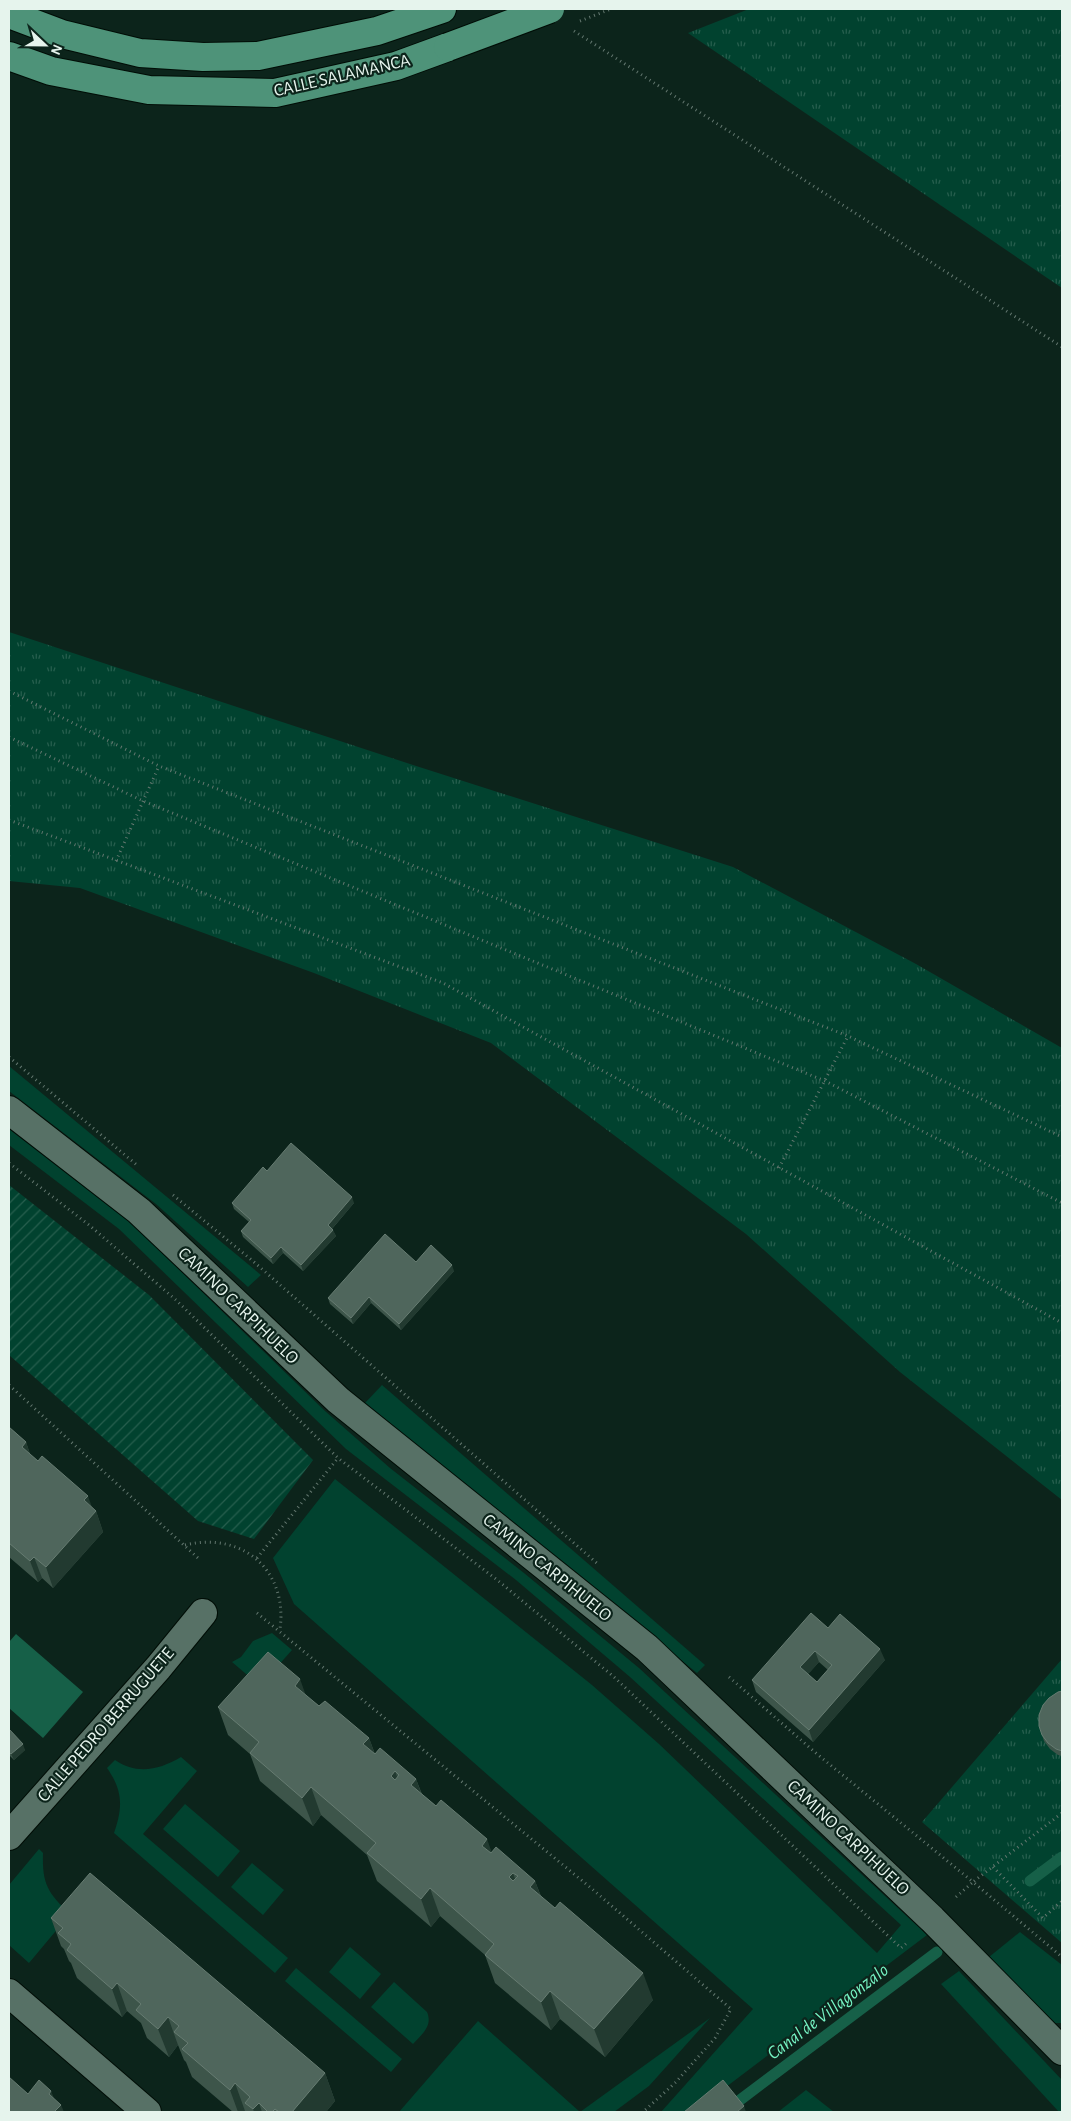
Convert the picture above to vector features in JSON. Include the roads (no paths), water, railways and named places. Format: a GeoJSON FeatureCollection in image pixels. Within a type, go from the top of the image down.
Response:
{"type":"FeatureCollection","features":[{"type":"Feature","properties":{"kind":"main road","name":"CALLE SALAMANCA"},"geometry":{"type":"LineString","coordinates":[[9,14],[62,34],[140,53],[203,57],[258,56],[377,31],[442,9]]}},
{"type":"Feature","properties":{"kind":"main road","name":"CALLE SALAMANCA"},"geometry":{"type":"LineString","coordinates":[[9,56],[51,71],[149,90],[274,93],[396,66],[550,9]]}},
{"type":"Feature","properties":{"kind":"street","name":"CAMINO CARPIHUELO"},"geometry":{"type":"LineString","coordinates":[[9,1110],[139,1211],[338,1400],[647,1648],[932,1919],[1062,2051]]}},
{"type":"Feature","properties":{"kind":"street","name":"CALLE PEDRO BERRUGUETE"},"geometry":{"type":"LineString","coordinates":[[9,1836],[158,1668],[203,1613]]}},
{"type":"Feature","properties":{"kind":"street"},"geometry":{"type":"LineString","coordinates":[[9,1993],[147,2112]]}},
{"type":"Feature","properties":{"kind":"waterway","name":"Canal de Villagonzalo"},"geometry":{"type":"LineString","coordinates":[[1030,1881],[1062,1857]]}},
{"type":"Feature","properties":{"kind":"waterway","name":"Canal de Villagonzalo"},"geometry":{"type":"LineString","coordinates":[[740,2100],[937,1952]]}}]}
